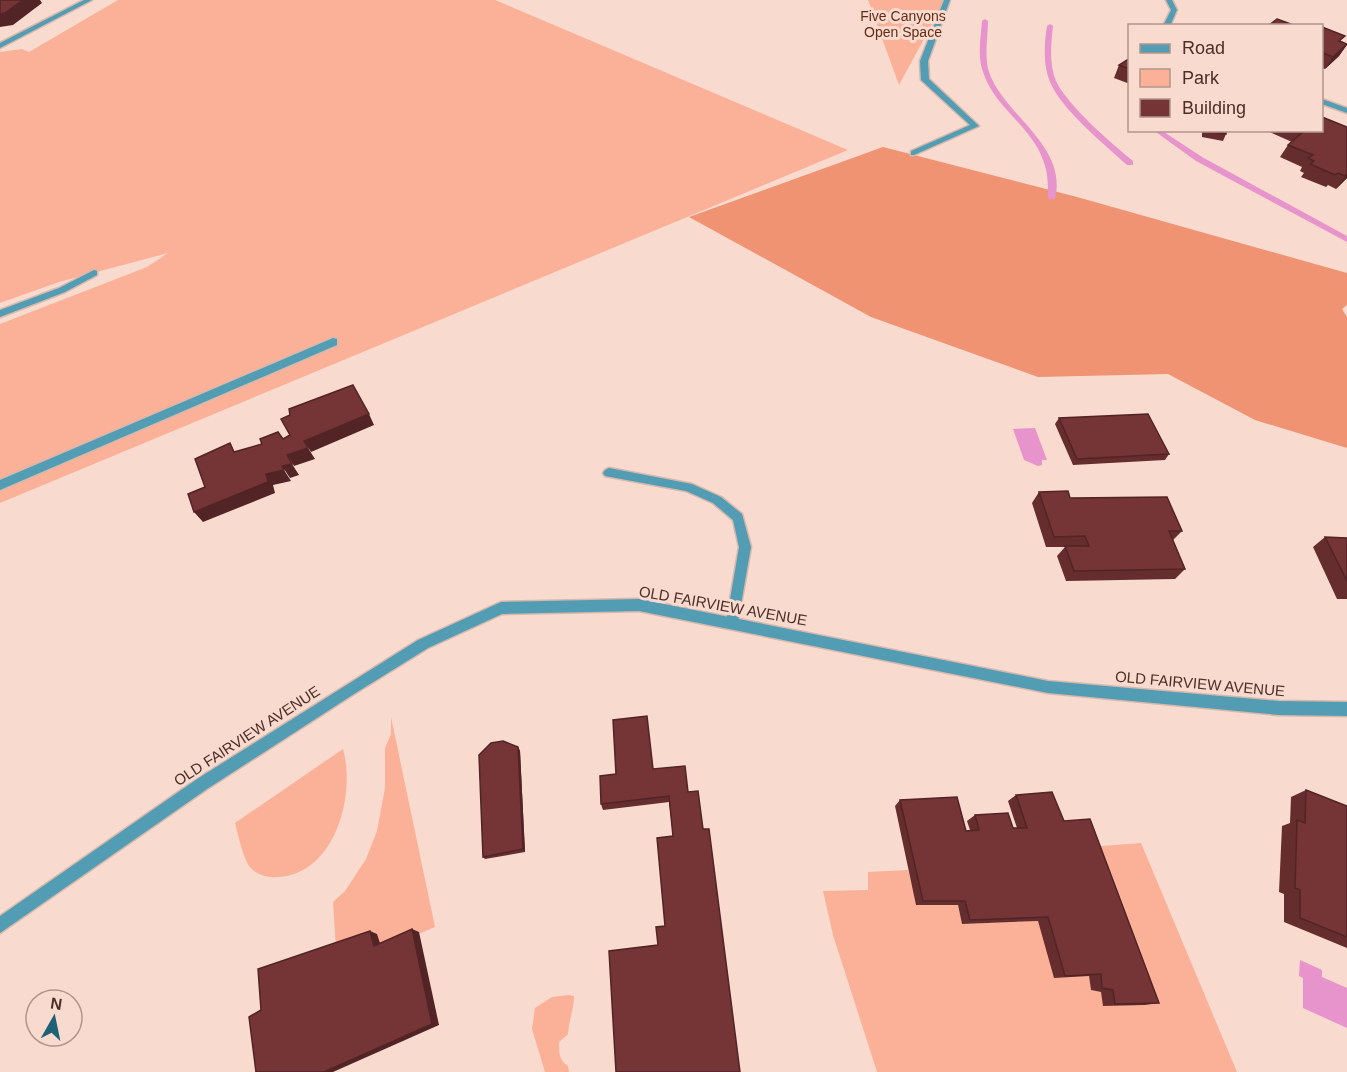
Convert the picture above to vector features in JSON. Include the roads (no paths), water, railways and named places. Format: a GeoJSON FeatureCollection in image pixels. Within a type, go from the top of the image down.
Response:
{"type":"FeatureCollection","features":[{"type":"Feature","properties":{"kind":"street"},"geometry":{"type":"LineString","coordinates":[[0,46],[89,0]]}},
{"type":"Feature","properties":{"kind":"street"},"geometry":{"type":"LineString","coordinates":[[914,153],[975,126],[924,80],[924,61],[947,0]]}},
{"type":"Feature","properties":{"kind":"street"},"geometry":{"type":"LineString","coordinates":[[1167,24],[1174,10],[1169,0]]}},
{"type":"Feature","properties":{"kind":"street"},"geometry":{"type":"LineString","coordinates":[[1323,101],[1347,111]]}},
{"type":"Feature","properties":{"kind":"street"},"geometry":{"type":"LineString","coordinates":[[0,314],[62,290],[94,273]]}},
{"type":"Feature","properties":{"kind":"street"},"geometry":{"type":"LineString","coordinates":[[0,485],[333,342]]}},
{"type":"Feature","properties":{"kind":"street"},"geometry":{"type":"LineString","coordinates":[[609,473],[688,487],[717,500],[738,517],[745,547],[732,623]]}},
{"type":"Feature","properties":{"kind":"street","name":"OLD FAIRVIEW AVENUE"},"geometry":{"type":"LineString","coordinates":[[0,925],[202,784],[349,690],[423,644],[501,608],[639,605],[1048,687],[1279,708],[1347,709]]}},
{"type":"Feature","properties":{"kind":"waterway"},"geometry":{"type":"LineString","coordinates":[[985,21],[983,54],[986,73],[1004,104],[1028,130],[1047,158],[1052,176],[1052,197]]}},
{"type":"Feature","properties":{"kind":"waterway"},"geometry":{"type":"LineString","coordinates":[[1050,26],[1048,47],[1053,81],[1065,100],[1087,124],[1130,163]]}},
{"type":"Feature","properties":{"kind":"waterway"},"geometry":{"type":"LineString","coordinates":[[1159,132],[1199,159],[1347,239]]}},
{"type":"Feature","properties":{"kind":"park label","name":"Five Canyons Open Space"},"geometry":{"type":"Point","coordinates":[903,24]}}]}
